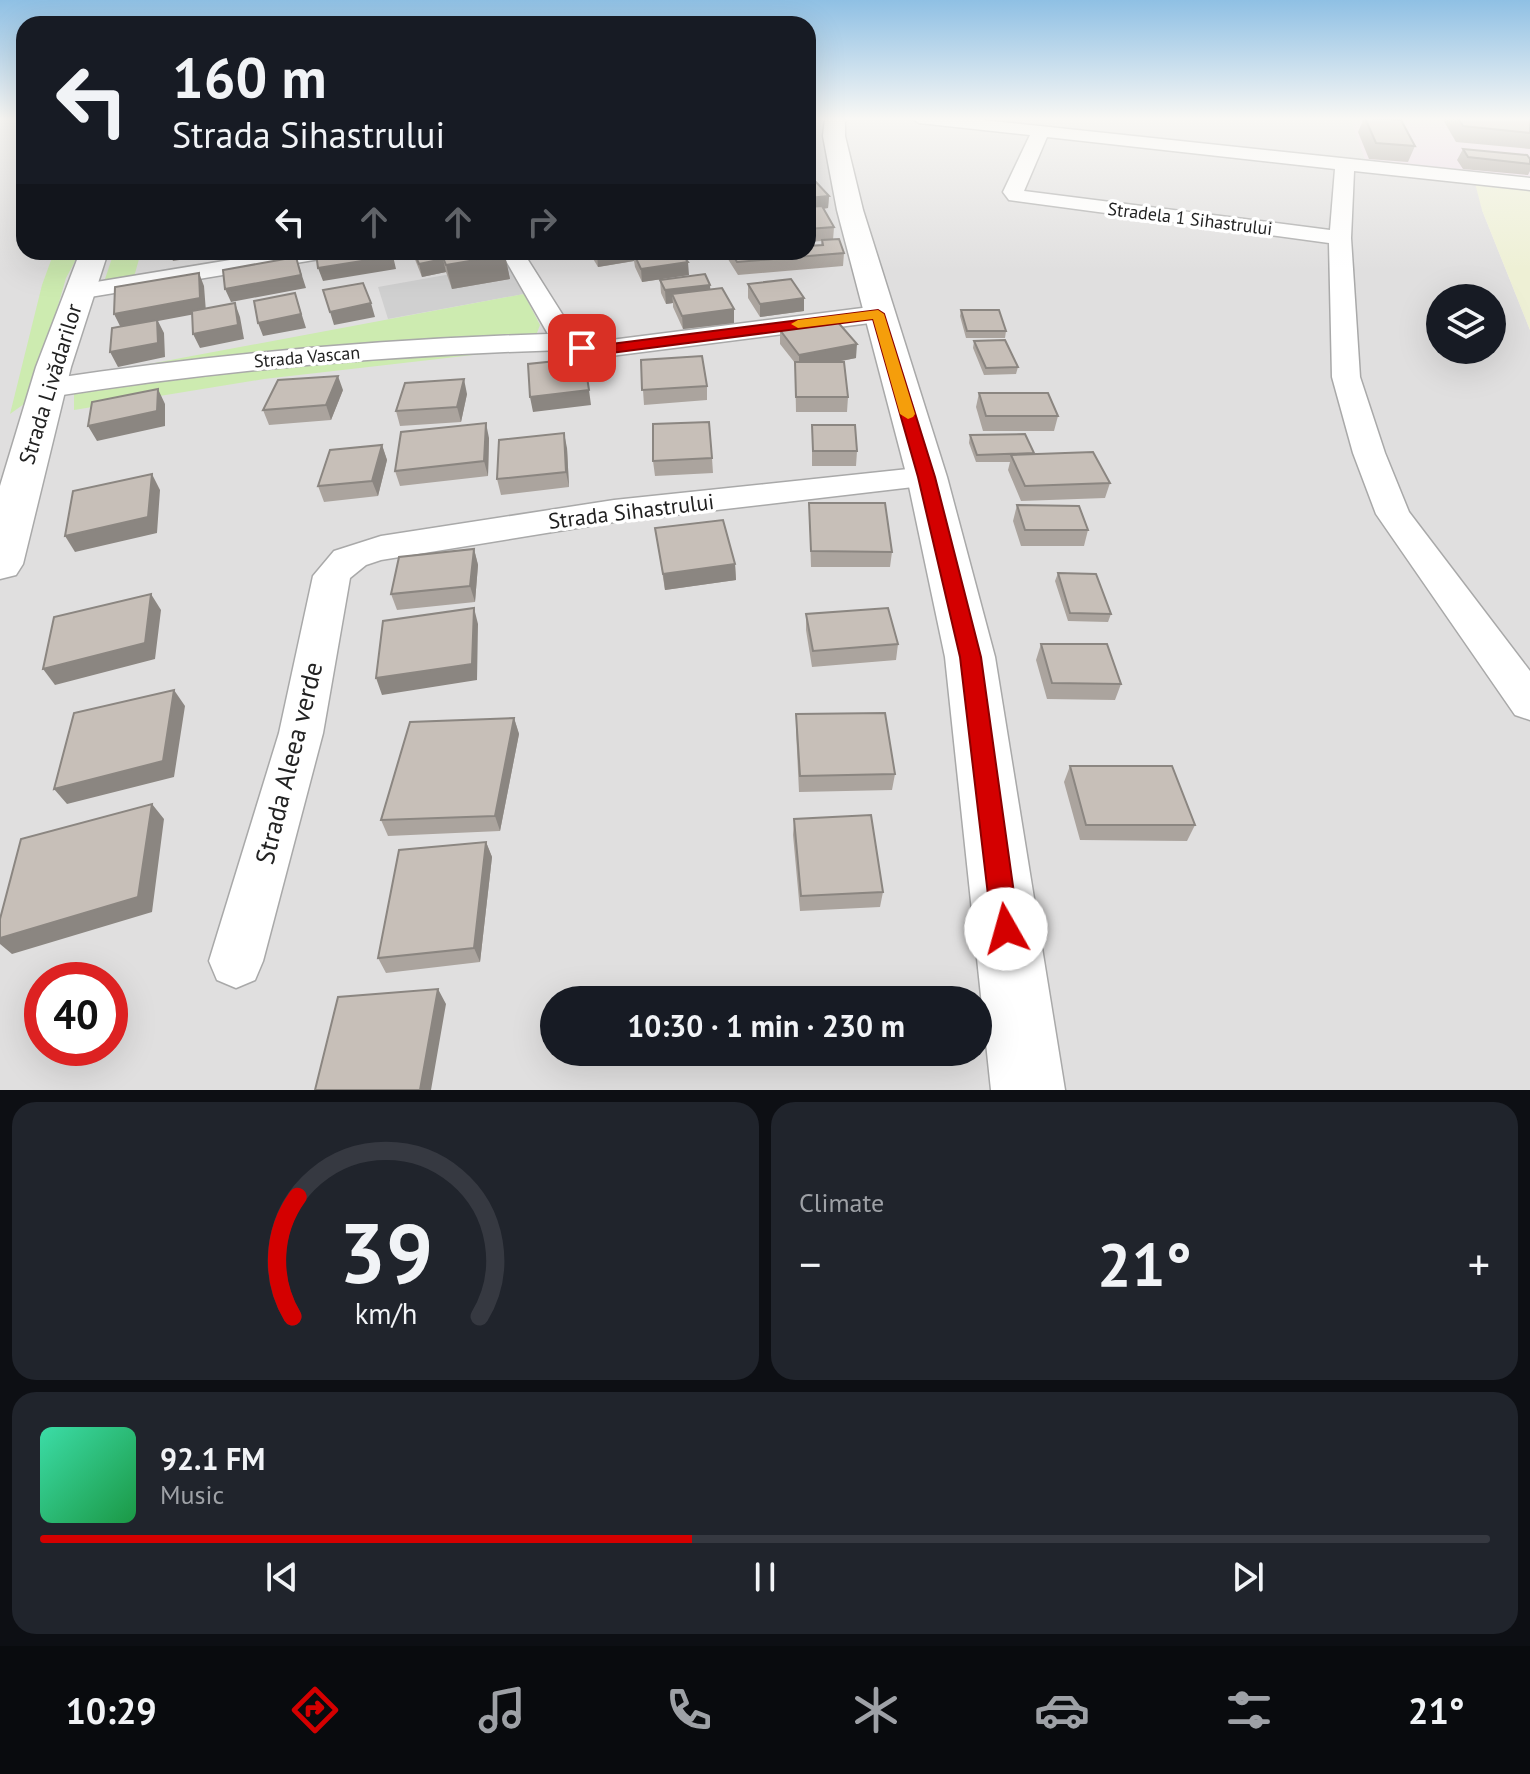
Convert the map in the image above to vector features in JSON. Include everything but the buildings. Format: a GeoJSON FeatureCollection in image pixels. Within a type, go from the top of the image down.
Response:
{"type":"FeatureCollection","features":[{"type":"Feature","properties":{"kind":"street"},"geometry":{"type":"LineString","coordinates":[[841,169],[878,314],[927,477],[970,657],[1028,1090]]}},
{"type":"Feature","properties":{"kind":"street","name":"Stradela 1 Sihastrului"},"geometry":{"type":"LineString","coordinates":[[1024,169],[1013,192],[1016,196],[1340,238]]}},
{"type":"Feature","properties":{"kind":"street"},"geometry":{"type":"LineString","coordinates":[[1345,169],[1340,238],[1346,377],[1369,453],[1388,502],[1402,526],[1530,703]]}},
{"type":"Feature","properties":{"kind":"street"},"geometry":{"type":"LineString","coordinates":[[1383,169],[1530,184]]}},
{"type":"Feature","properties":{"kind":"street","name":"Strada Livădarilor"},"geometry":{"type":"LineString","coordinates":[[0,564],[49,388],[91,260]]}},
{"type":"Feature","properties":{"kind":"street"},"geometry":{"type":"LineString","coordinates":[[78,292],[272,260]]}},
{"type":"Feature","properties":{"kind":"street"},"geometry":{"type":"LineString","coordinates":[[517,260],[566,342],[582,348],[603,349],[878,314]]}},
{"type":"Feature","properties":{"kind":"street","name":"Strada Vascan"},"geometry":{"type":"LineString","coordinates":[[49,388],[165,370],[443,344],[566,342]]}},
{"type":"Feature","properties":{"kind":"street","name":"Strada Sihastrului"},"geometry":{"type":"LineString","coordinates":[[340,565],[356,554],[381,548],[614,511],[927,477]]}},
{"type":"Feature","properties":{"kind":"street","name":"Strada Aleea verde"},"geometry":{"type":"LineString","coordinates":[[236,961],[301,733],[332,576],[340,565]]}},
{"type":"Feature","properties":{"kind":"shaded area"},"geometry":{"type":"Polygon","coordinates":[[[0,169],[16,169],[16,260],[816,260],[816,169],[1503,169],[1482,210],[1530,330],[1530,1090],[0,1090],[0,169]]]}},
{"type":"Feature","properties":{"kind":"shaded area"},"geometry":{"type":"Polygon","coordinates":[[[1430,169],[1530,169],[1530,179],[1430,169]]]}},
{"type":"Feature","properties":{"kind":"shaded area"},"geometry":{"type":"Polygon","coordinates":[[[507,264],[524,294],[388,319],[378,287],[507,264]]]}},
{"type":"Feature","properties":{"kind":"green space"},"geometry":{"type":"Polygon","coordinates":[[[1475,183],[1530,189],[1530,330],[1482,210],[1475,183]]]}},
{"type":"Feature","properties":{"kind":"green space"},"geometry":{"type":"Polygon","coordinates":[[[51,260],[76,260],[66,278],[31,399],[10,414],[51,260]]]}},
{"type":"Feature","properties":{"kind":"green space"},"geometry":{"type":"Polygon","coordinates":[[[111,260],[139,260],[134,277],[104,282],[111,260]]]}},
{"type":"Feature","properties":{"kind":"green space"},"geometry":{"type":"Polygon","coordinates":[[[524,294],[540,325],[535,338],[85,376],[524,294]]]}},
{"type":"Feature","properties":{"kind":"green space"},"geometry":{"type":"Polygon","coordinates":[[[542,347],[264,379],[74,410],[74,393],[190,376],[366,358],[542,347]]]}},
{"type":"Feature","properties":{"kind":"slow traffic"},"geometry":{"type":"LineString","coordinates":[[798,324],[878,314],[908,414]]}},
{"type":"Feature","properties":{"kind":"route"},"geometry":{"type":"LineString","coordinates":[[582,348],[603,349],[878,314],[927,477],[970,657],[1006,929]]}}]}
